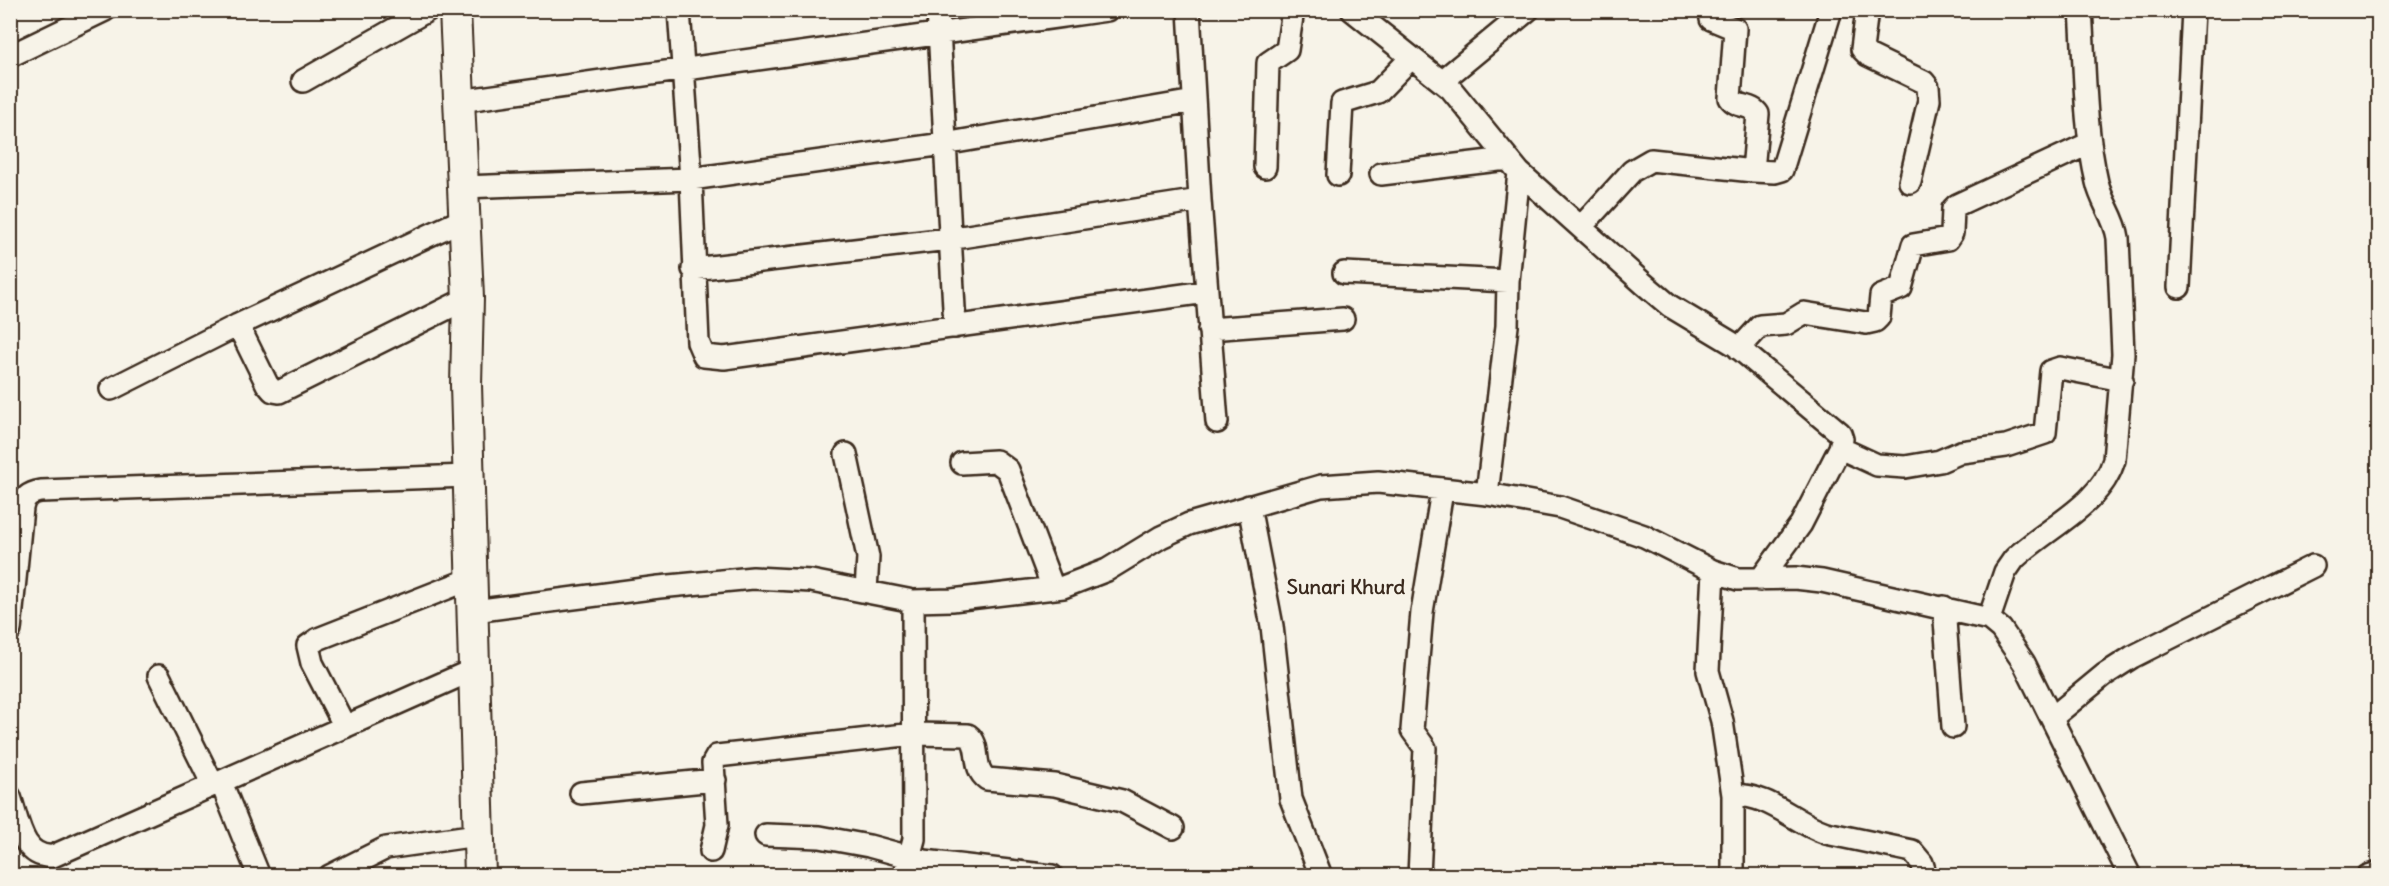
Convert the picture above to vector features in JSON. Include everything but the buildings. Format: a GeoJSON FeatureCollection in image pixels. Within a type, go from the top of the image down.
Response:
{"type":"FeatureCollection","features":[{"type":"Feature","properties":{"kind":"street"},"geometry":{"type":"LineString","coordinates":[[10,56],[105,10]]}},
{"type":"Feature","properties":{"kind":"street"},"geometry":{"type":"LineString","coordinates":[[303,81],[428,10]]}},
{"type":"Feature","properties":{"kind":"street"},"geometry":{"type":"LineString","coordinates":[[455,10],[468,298],[466,385],[474,611],[477,835],[480,876]]}},
{"type":"Feature","properties":{"kind":"street"},"geometry":{"type":"LineString","coordinates":[[679,10],[691,179],[693,269],[699,347],[702,354],[714,358],[1206,292]]}},
{"type":"Feature","properties":{"kind":"street"},"geometry":{"type":"LineString","coordinates":[[938,10],[948,239],[955,327]]}},
{"type":"Feature","properties":{"kind":"street"},"geometry":{"type":"LineString","coordinates":[[459,101],[1107,10]]}},
{"type":"Feature","properties":{"kind":"street"},"geometry":{"type":"LineString","coordinates":[[1189,10],[1206,292],[1217,422]]}},
{"type":"Feature","properties":{"kind":"street"},"geometry":{"type":"LineString","coordinates":[[1265,166],[1268,63],[1287,50],[1293,10]]}},
{"type":"Feature","properties":{"kind":"street"},"geometry":{"type":"LineString","coordinates":[[1352,10],[1457,95],[1513,165],[1657,295],[1739,349],[1840,433],[1842,439],[1840,448],[1801,524],[1760,580]]}},
{"type":"Feature","properties":{"kind":"street"},"geometry":{"type":"LineString","coordinates":[[1442,81],[1528,10]]}},
{"type":"Feature","properties":{"kind":"street"},"geometry":{"type":"LineString","coordinates":[[1710,10],[1712,19],[1735,28],[1730,98],[1733,102],[1756,110],[1758,114],[1753,171]]}},
{"type":"Feature","properties":{"kind":"street"},"geometry":{"type":"LineString","coordinates":[[1581,227],[1632,171],[1651,160],[1753,171],[1775,172],[1784,167],[1831,10]]}},
{"type":"Feature","properties":{"kind":"street"},"geometry":{"type":"LineString","coordinates":[[1867,10],[1862,49],[1868,55],[1907,72],[1929,87],[1929,100],[1910,182]]}},
{"type":"Feature","properties":{"kind":"street"},"geometry":{"type":"LineString","coordinates":[[1989,619],[2006,572],[2014,559],[2095,493],[2108,477],[2114,460],[2122,380],[2123,334],[2118,238],[2116,222],[2098,188],[2090,143],[2081,10]]}},
{"type":"Feature","properties":{"kind":"street"},"geometry":{"type":"LineString","coordinates":[[2180,287],[2193,10]]}},
{"type":"Feature","properties":{"kind":"street"},"geometry":{"type":"LineString","coordinates":[[1338,175],[1342,103],[1377,92],[1411,58]]}},
{"type":"Feature","properties":{"kind":"street"},"geometry":{"type":"LineString","coordinates":[[463,187],[691,179],[944,144],[1194,101]]}},
{"type":"Feature","properties":{"kind":"street"},"geometry":{"type":"LineString","coordinates":[[1739,349],[1760,326],[1786,324],[1804,313],[1866,323],[1875,321],[1879,316],[1881,296],[1897,291],[1903,285],[1913,245],[1948,239],[1952,233],[1953,209],[1957,205],[2090,143]]}},
{"type":"Feature","properties":{"kind":"street"},"geometry":{"type":"LineString","coordinates":[[1381,174],[1513,165]]}},
{"type":"Feature","properties":{"kind":"street"},"geometry":{"type":"LineString","coordinates":[[1487,494],[1507,326],[1513,165]]}},
{"type":"Feature","properties":{"kind":"street"},"geometry":{"type":"LineString","coordinates":[[693,269],[948,239],[1200,200]]}},
{"type":"Feature","properties":{"kind":"street"},"geometry":{"type":"LineString","coordinates":[[111,389],[238,325],[464,219]]}},
{"type":"Feature","properties":{"kind":"street"},"geometry":{"type":"LineString","coordinates":[[1344,273],[1508,281]]}},
{"type":"Feature","properties":{"kind":"street"},"geometry":{"type":"LineString","coordinates":[[238,325],[267,384],[273,391],[279,392],[468,298]]}},
{"type":"Feature","properties":{"kind":"street"},"geometry":{"type":"LineString","coordinates":[[1209,329],[1343,319]]}},
{"type":"Feature","properties":{"kind":"street"},"geometry":{"type":"LineString","coordinates":[[1840,448],[1869,462],[1893,467],[1926,464],[1962,452],[2006,446],[2045,433],[2051,371],[2060,368],[2122,380]]}},
{"type":"Feature","properties":{"kind":"street"},"geometry":{"type":"LineString","coordinates":[[846,454],[868,557],[866,591]]}},
{"type":"Feature","properties":{"kind":"street"},"geometry":{"type":"LineString","coordinates":[[962,463],[996,461],[1008,470],[1053,588]]}},
{"type":"Feature","properties":{"kind":"street"},"geometry":{"type":"LineString","coordinates":[[10,630],[15,549],[23,501],[30,493],[468,476]]}},
{"type":"Feature","properties":{"kind":"street"},"geometry":{"type":"LineString","coordinates":[[474,611],[659,587],[753,578],[811,581],[913,602],[952,600],[1072,584],[1107,570],[1174,531],[1249,506],[1343,483],[1378,482],[1535,501],[1618,527],[1673,549],[1713,571],[1737,579],[1815,580],[1944,607],[1989,619],[2001,629],[2024,663],[2053,717],[2130,876]]}},
{"type":"Feature","properties":{"kind":"street"},"geometry":{"type":"LineString","coordinates":[[1419,876],[1425,748],[1412,730],[1422,612],[1442,491]]}},
{"type":"Feature","properties":{"kind":"street"},"geometry":{"type":"LineString","coordinates":[[1249,506],[1272,626],[1291,799],[1321,876]]}},
{"type":"Feature","properties":{"kind":"street"},"geometry":{"type":"LineString","coordinates":[[2053,717],[2104,675],[2132,657],[2313,566]]}},
{"type":"Feature","properties":{"kind":"street"},"geometry":{"type":"LineString","coordinates":[[1713,571],[1708,671],[1722,720],[1732,795],[1733,876]]}},
{"type":"Feature","properties":{"kind":"street"},"geometry":{"type":"LineString","coordinates":[[345,727],[309,657],[308,646],[318,639],[473,578]]}},
{"type":"Feature","properties":{"kind":"street"},"geometry":{"type":"LineString","coordinates":[[906,867],[914,839],[913,602]]}},
{"type":"Feature","properties":{"kind":"street"},"geometry":{"type":"LineString","coordinates":[[1944,607],[1953,727]]}},
{"type":"Feature","properties":{"kind":"street"},"geometry":{"type":"LineString","coordinates":[[10,797],[29,848],[33,853],[46,857],[60,853],[475,669]]}},
{"type":"Feature","properties":{"kind":"street"},"geometry":{"type":"LineString","coordinates":[[159,676],[217,784],[259,876]]}},
{"type":"Feature","properties":{"kind":"street"},"geometry":{"type":"LineString","coordinates":[[711,851],[717,825],[714,759],[722,755],[914,734],[968,735],[974,740],[979,771],[987,779],[1055,785],[1112,798],[1132,805],[1173,828]]}},
{"type":"Feature","properties":{"kind":"street"},"geometry":{"type":"LineString","coordinates":[[581,793],[714,780]]}},
{"type":"Feature","properties":{"kind":"street"},"geometry":{"type":"LineString","coordinates":[[1732,795],[1765,800],[1813,829],[1912,851],[1922,863],[1926,876]]}},
{"type":"Feature","properties":{"kind":"street"},"geometry":{"type":"LineString","coordinates":[[330,876],[386,848],[477,835]]}},
{"type":"Feature","properties":{"kind":"street"},"geometry":{"type":"LineString","coordinates":[[766,835],[827,838],[869,846],[906,867],[1052,876]]}},
{"type":"Feature","properties":{"kind":"street"},"geometry":{"type":"LineString","coordinates":[[2368,876],[2379,873]]}},
{"type":"Feature","properties":{"kind":"district","name":"Sunari Khurd"},"geometry":{"type":"Point","coordinates":[1346,587]}}]}
